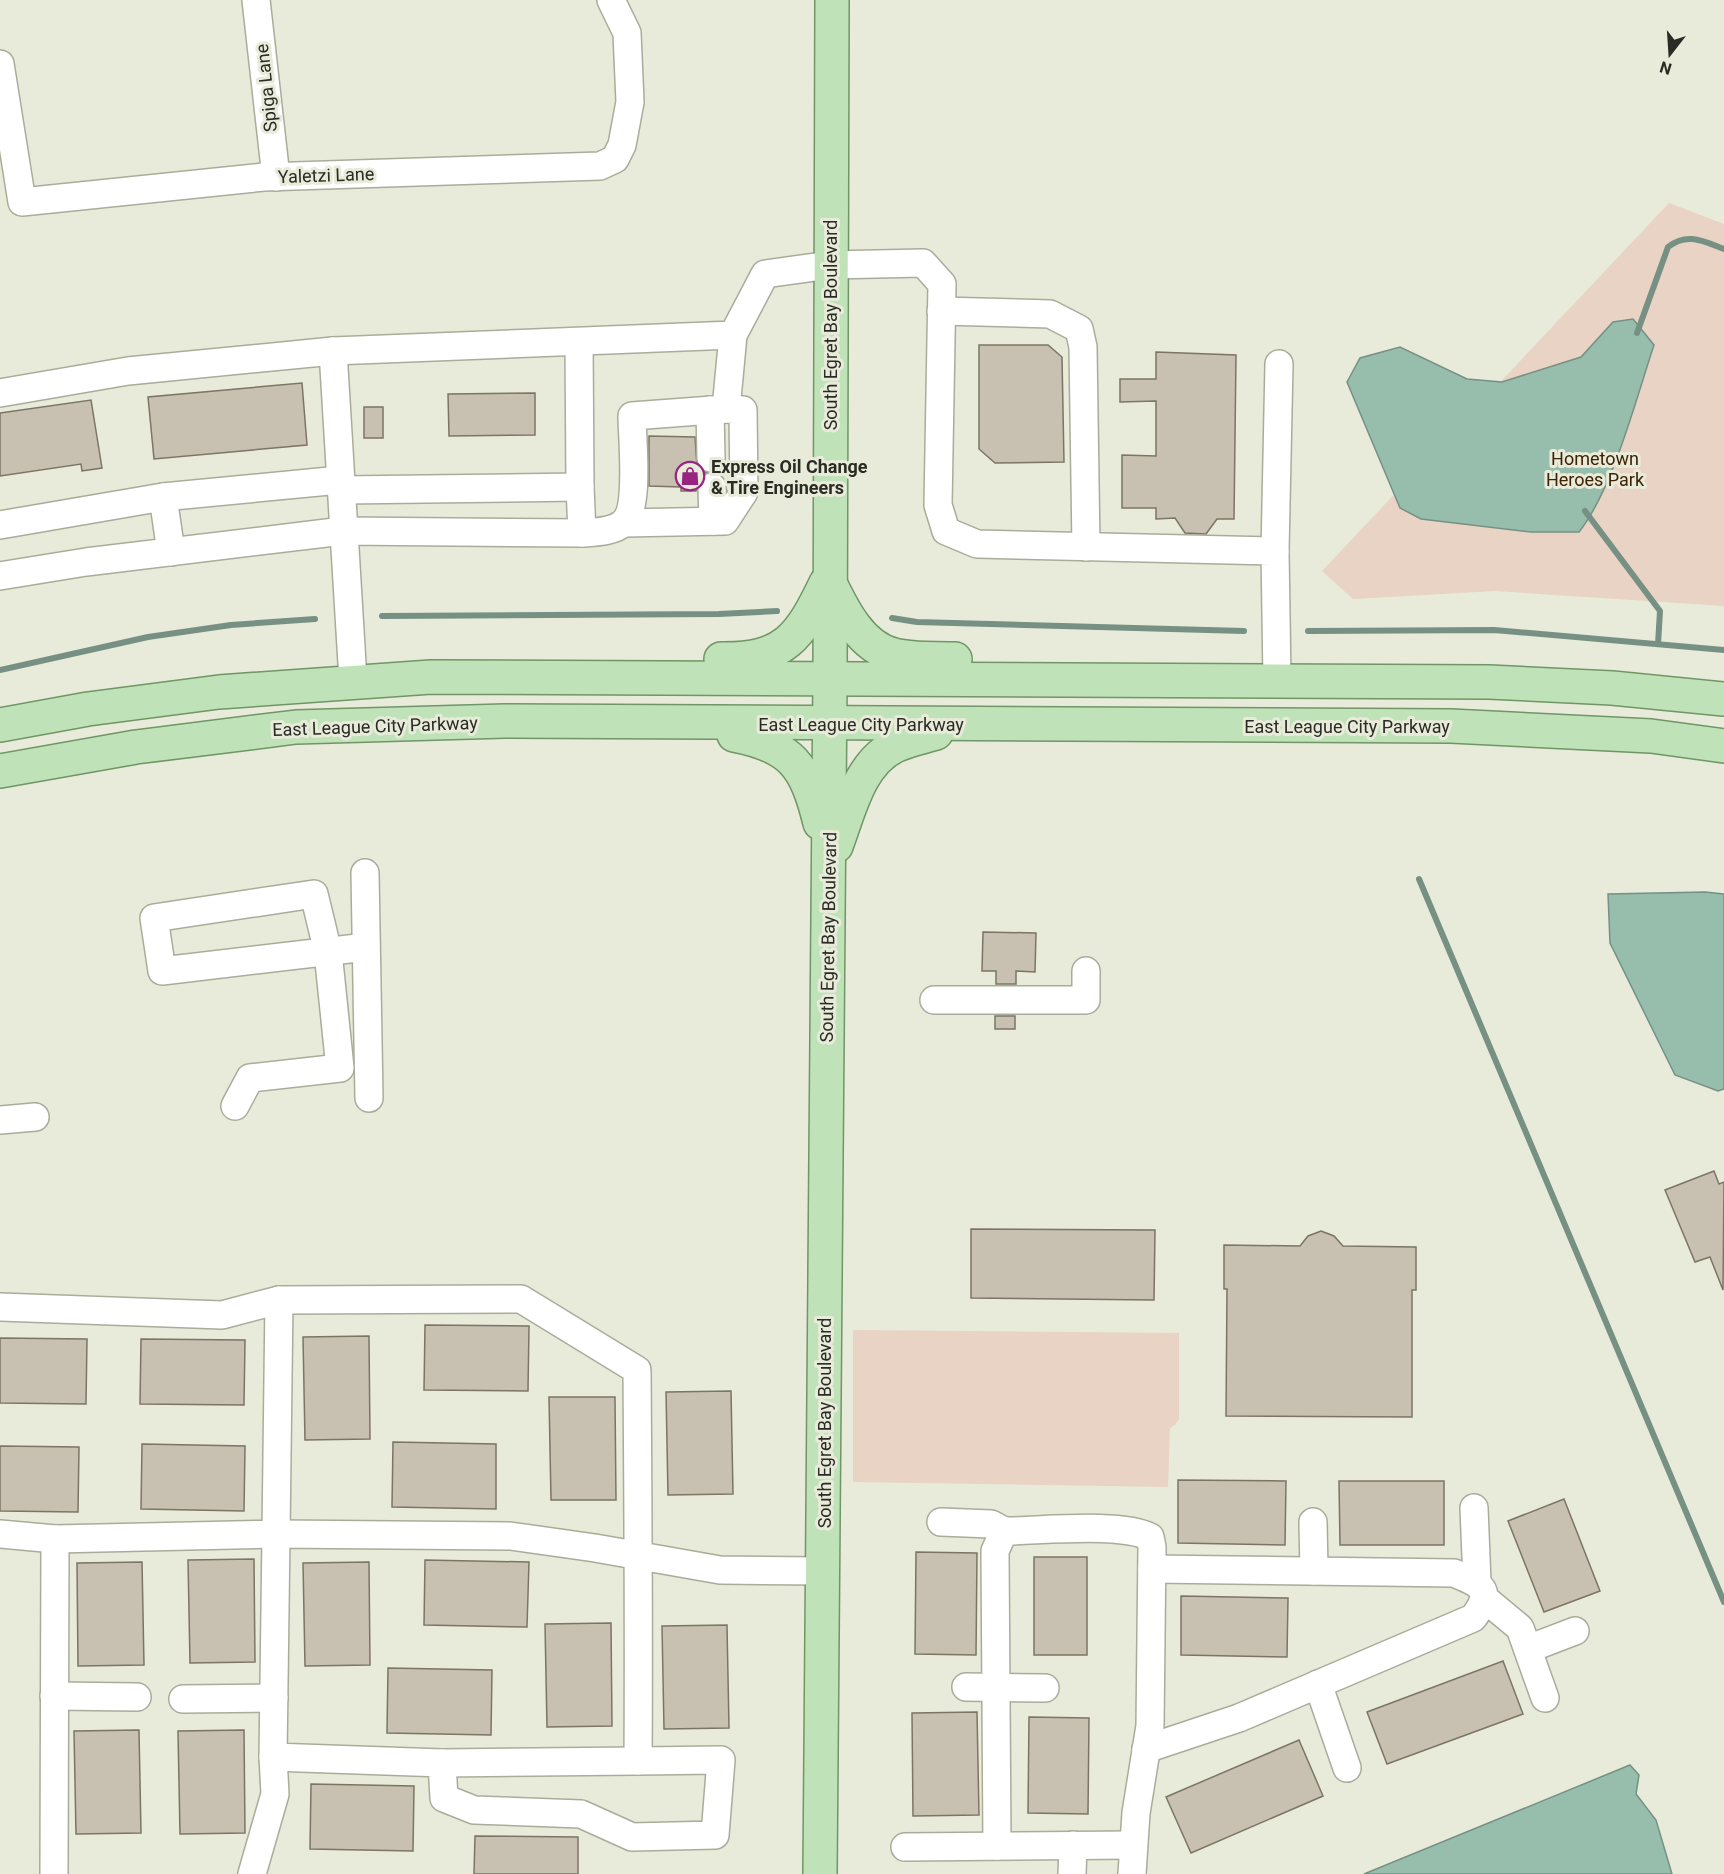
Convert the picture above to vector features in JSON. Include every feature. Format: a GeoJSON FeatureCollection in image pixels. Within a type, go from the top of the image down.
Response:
{"type":"FeatureCollection","features":[{"type":"Feature","properties":{"kind":"main road","name":"South Egret Bay Boulevard"},"geometry":{"type":"LineString","coordinates":[[820,1874],[830,724],[828,578],[832,0]]}},
{"type":"Feature","properties":{"kind":"main road"},"geometry":{"type":"LineString","coordinates":[[510,676],[558,662],[755,658],[781,649],[799,633],[828,578]]}},
{"type":"Feature","properties":{"kind":"main road"},"geometry":{"type":"LineString","coordinates":[[828,578],[840,605],[858,630],[883,651],[895,656],[978,661],[1067,679]]}},
{"type":"Feature","properties":{"kind":"main road"},"geometry":{"type":"LineString","coordinates":[[0,725],[88,709],[219,692],[352,680],[510,676],[830,680],[1489,682],[1612,688],[1724,699]]}},
{"type":"Feature","properties":{"kind":"main road","name":"East League City Parkway"},"geometry":{"type":"LineString","coordinates":[[0,771],[136,747],[296,728],[505,721],[1473,727],[1651,736],[1724,746]]}},
{"type":"Feature","properties":{"kind":"main road"},"geometry":{"type":"LineString","coordinates":[[661,722],[763,740],[786,754],[800,770],[813,793],[829,864]]}},
{"type":"Feature","properties":{"kind":"main road"},"geometry":{"type":"LineString","coordinates":[[829,864],[865,773],[880,756],[895,746],[964,724]]}},
{"type":"Feature","properties":{"kind":"street","name":"Spiga Lane"},"geometry":{"type":"LineString","coordinates":[[256,0],[276,177]]}},
{"type":"Feature","properties":{"kind":"street","name":"Yaletzi Lane"},"geometry":{"type":"LineString","coordinates":[[0,64],[22,201],[276,177],[600,166],[615,159],[622,145],[630,102],[627,33],[611,0]]}},
{"type":"Feature","properties":{"kind":"street"},"geometry":{"type":"LineString","coordinates":[[711,458],[733,335],[765,274],[830,265],[923,263],[942,284],[938,505],[946,531],[977,544],[1275,551]]}},
{"type":"Feature","properties":{"kind":"street"},"geometry":{"type":"LineString","coordinates":[[941,311],[1050,314],[1079,328],[1083,347],[1086,547]]}},
{"type":"Feature","properties":{"kind":"street"},"geometry":{"type":"LineString","coordinates":[[0,393],[128,371],[333,351],[733,335]]}},
{"type":"Feature","properties":{"kind":"street"},"geometry":{"type":"LineString","coordinates":[[579,342],[582,533]]}},
{"type":"Feature","properties":{"kind":"street"},"geometry":{"type":"LineString","coordinates":[[333,351],[352,680]]}},
{"type":"Feature","properties":{"kind":"street"},"geometry":{"type":"LineString","coordinates":[[1277,680],[1275,551],[1279,364]]}},
{"type":"Feature","properties":{"kind":"street"},"geometry":{"type":"LineString","coordinates":[[0,576],[343,531],[582,533],[608,530],[624,523],[725,521],[744,492],[743,410],[718,409],[632,416],[633,506],[624,523]]}},
{"type":"Feature","properties":{"kind":"street"},"geometry":{"type":"LineString","coordinates":[[0,525],[163,497],[340,485],[580,487]]}},
{"type":"Feature","properties":{"kind":"street"},"geometry":{"type":"LineString","coordinates":[[712,487],[712,521]]}},
{"type":"Feature","properties":{"kind":"street"},"geometry":{"type":"LineString","coordinates":[[163,497],[171,552]]}},
{"type":"Feature","properties":{"kind":"street"},"geometry":{"type":"LineString","coordinates":[[365,873],[369,1098]]}},
{"type":"Feature","properties":{"kind":"street"},"geometry":{"type":"LineString","coordinates":[[235,1106],[250,1078],[340,1068],[328,952],[314,894],[154,918],[162,970],[328,952],[366,947]]}},
{"type":"Feature","properties":{"kind":"street"},"geometry":{"type":"LineString","coordinates":[[934,1000],[1086,1000],[1086,971]]}},
{"type":"Feature","properties":{"kind":"street"},"geometry":{"type":"LineString","coordinates":[[0,1120],[35,1117]]}},
{"type":"Feature","properties":{"kind":"street"},"geometry":{"type":"LineString","coordinates":[[0,1307],[222,1315],[279,1300],[521,1299],[638,1370],[638,1761]]}},
{"type":"Feature","properties":{"kind":"street"},"geometry":{"type":"LineString","coordinates":[[252,1874],[275,1794],[273,1757],[279,1300]]}},
{"type":"Feature","properties":{"kind":"street"},"geometry":{"type":"LineString","coordinates":[[1146,1749],[1239,1718],[1473,1618],[1482,1607],[1474,1508]]}},
{"type":"Feature","properties":{"kind":"street"},"geometry":{"type":"LineString","coordinates":[[940,1522],[991,1524],[1004,1531],[1122,1530],[1150,1537],[1152,1569],[1150,1726],[1132,1845],[1132,1874]]}},
{"type":"Feature","properties":{"kind":"street"},"geometry":{"type":"LineString","coordinates":[[1312,1522],[1314,1571]]}},
{"type":"Feature","properties":{"kind":"street"},"geometry":{"type":"LineString","coordinates":[[997,1846],[995,1551],[1004,1531]]}},
{"type":"Feature","properties":{"kind":"street"},"geometry":{"type":"LineString","coordinates":[[0,1534],[55,1539],[276,1534],[510,1536],[720,1570],[822,1571]]}},
{"type":"Feature","properties":{"kind":"street"},"geometry":{"type":"LineString","coordinates":[[54,1874],[55,1539]]}},
{"type":"Feature","properties":{"kind":"street"},"geometry":{"type":"LineString","coordinates":[[1152,1569],[1454,1573],[1481,1590],[1520,1628],[1545,1698]]}},
{"type":"Feature","properties":{"kind":"street"},"geometry":{"type":"LineString","coordinates":[[1528,1649],[1575,1631]]}},
{"type":"Feature","properties":{"kind":"street"},"geometry":{"type":"LineString","coordinates":[[1318,1684],[1347,1768]]}},
{"type":"Feature","properties":{"kind":"street"},"geometry":{"type":"LineString","coordinates":[[966,1687],[1045,1688]]}},
{"type":"Feature","properties":{"kind":"street"},"geometry":{"type":"LineString","coordinates":[[54,1696],[137,1697]]}},
{"type":"Feature","properties":{"kind":"street"},"geometry":{"type":"LineString","coordinates":[[183,1699],[274,1698]]}},
{"type":"Feature","properties":{"kind":"street"},"geometry":{"type":"LineString","coordinates":[[273,1757],[442,1763],[721,1760],[715,1835],[632,1837],[581,1814],[474,1810],[444,1798],[442,1763]]}},
{"type":"Feature","properties":{"kind":"street"},"geometry":{"type":"LineString","coordinates":[[1072,1874],[1073,1845]]}},
{"type":"Feature","properties":{"kind":"street"},"geometry":{"type":"LineString","coordinates":[[905,1848],[1132,1845]]}},
{"type":"Feature","properties":{"kind":"green space","name":"Hometown Heroes Park"},"geometry":{"type":"Polygon","coordinates":[[[1669,203],[1724,224],[1724,606],[1495,591],[1353,599],[1322,571],[1669,203]]]}},
{"type":"Feature","properties":{"kind":"green space"},"geometry":{"type":"Polygon","coordinates":[[[853,1330],[1179,1333],[1179,1419],[1170,1428],[1168,1487],[853,1482],[853,1330]]]}},
{"type":"Feature","properties":{"kind":"shaded area"},"geometry":{"type":"Polygon","coordinates":[[[1633,319],[1654,345],[1613,468],[1603,492],[1579,532],[1531,532],[1421,519],[1400,508],[1347,382],[1360,358],[1400,347],[1467,379],[1502,382],[1581,357],[1613,322],[1633,319]]]}},
{"type":"Feature","properties":{"kind":"shaded area"},"geometry":{"type":"Polygon","coordinates":[[[1705,892],[1724,894],[1724,1089],[1718,1091],[1675,1075],[1610,943],[1608,894],[1705,892]]]}},
{"type":"Feature","properties":{"kind":"shaded area"},"geometry":{"type":"Polygon","coordinates":[[[1630,1765],[1639,1775],[1636,1794],[1656,1820],[1672,1874],[1364,1874],[1630,1765]]]}},
{"type":"Feature","properties":{"kind":"building"},"geometry":{"type":"Polygon","coordinates":[[[979,345],[1048,345],[1062,357],[1064,462],[995,463],[979,449],[979,345]]]}},
{"type":"Feature","properties":{"kind":"building"},"geometry":{"type":"Polygon","coordinates":[[[1156,352],[1236,355],[1234,519],[1217,519],[1206,534],[1185,533],[1175,518],[1156,519],[1156,508],[1122,508],[1122,455],[1156,456],[1156,401],[1120,402],[1120,379],[1156,379],[1156,352]]]}},
{"type":"Feature","properties":{"kind":"building"},"geometry":{"type":"Polygon","coordinates":[[[302,383],[307,445],[154,459],[148,397],[302,383]]]}},
{"type":"Feature","properties":{"kind":"building"},"geometry":{"type":"Polygon","coordinates":[[[535,393],[535,435],[449,436],[448,394],[535,393]]]}},
{"type":"Feature","properties":{"kind":"building"},"geometry":{"type":"Polygon","coordinates":[[[91,400],[102,468],[82,471],[81,464],[0,476],[0,413],[91,400]]]}},
{"type":"Feature","properties":{"kind":"building"},"geometry":{"type":"Polygon","coordinates":[[[364,407],[383,407],[383,438],[364,438],[364,407]]]}},
{"type":"Feature","properties":{"kind":"building"},"geometry":{"type":"Polygon","coordinates":[[[649,436],[695,437],[697,466],[707,473],[698,479],[696,491],[681,491],[681,487],[649,486],[649,436]]]}},
{"type":"Feature","properties":{"kind":"building"},"geometry":{"type":"Polygon","coordinates":[[[983,932],[1036,933],[1035,972],[1016,971],[1016,984],[996,984],[996,971],[982,971],[983,932]]]}},
{"type":"Feature","properties":{"kind":"building"},"geometry":{"type":"Polygon","coordinates":[[[995,1016],[1015,1016],[1015,1029],[995,1029],[995,1016]]]}},
{"type":"Feature","properties":{"kind":"building"},"geometry":{"type":"Polygon","coordinates":[[[1714,1171],[1719,1184],[1724,1182],[1723,1290],[1710,1257],[1695,1262],[1665,1190],[1714,1171]]]}},
{"type":"Feature","properties":{"kind":"building"},"geometry":{"type":"Polygon","coordinates":[[[971,1229],[1155,1230],[1154,1300],[971,1298],[971,1229]]]}},
{"type":"Feature","properties":{"kind":"building"},"geometry":{"type":"Polygon","coordinates":[[[1321,1231],[1334,1236],[1343,1246],[1416,1247],[1416,1290],[1412,1290],[1412,1417],[1226,1416],[1227,1289],[1224,1289],[1224,1245],[1300,1246],[1308,1236],[1321,1231]]]}},
{"type":"Feature","properties":{"kind":"building"},"geometry":{"type":"Polygon","coordinates":[[[425,1325],[529,1326],[528,1391],[424,1390],[425,1325]]]}},
{"type":"Feature","properties":{"kind":"building"},"geometry":{"type":"Polygon","coordinates":[[[369,1336],[370,1439],[305,1440],[303,1337],[369,1336]]]}},
{"type":"Feature","properties":{"kind":"building"},"geometry":{"type":"Polygon","coordinates":[[[0,1338],[87,1339],[86,1404],[0,1403],[0,1338]]]}},
{"type":"Feature","properties":{"kind":"building"},"geometry":{"type":"Polygon","coordinates":[[[141,1339],[245,1340],[244,1405],[140,1404],[141,1339]]]}},
{"type":"Feature","properties":{"kind":"building"},"geometry":{"type":"Polygon","coordinates":[[[731,1391],[733,1494],[668,1495],[666,1392],[731,1391]]]}},
{"type":"Feature","properties":{"kind":"building"},"geometry":{"type":"Polygon","coordinates":[[[549,1397],[615,1397],[616,1500],[551,1500],[549,1397]]]}},
{"type":"Feature","properties":{"kind":"building"},"geometry":{"type":"Polygon","coordinates":[[[393,1442],[496,1444],[496,1509],[392,1507],[393,1442]]]}},
{"type":"Feature","properties":{"kind":"building"},"geometry":{"type":"Polygon","coordinates":[[[142,1444],[245,1446],[244,1511],[141,1509],[142,1444]]]}},
{"type":"Feature","properties":{"kind":"building"},"geometry":{"type":"Polygon","coordinates":[[[0,1446],[79,1447],[78,1512],[0,1511],[0,1446]]]}},
{"type":"Feature","properties":{"kind":"building"},"geometry":{"type":"Polygon","coordinates":[[[1178,1480],[1286,1481],[1285,1545],[1178,1543],[1178,1480]]]}},
{"type":"Feature","properties":{"kind":"building"},"geometry":{"type":"Polygon","coordinates":[[[1339,1481],[1444,1481],[1444,1545],[1340,1545],[1339,1481]]]}},
{"type":"Feature","properties":{"kind":"building"},"geometry":{"type":"Polygon","coordinates":[[[1564,1499],[1600,1591],[1544,1612],[1508,1521],[1564,1499]]]}},
{"type":"Feature","properties":{"kind":"building"},"geometry":{"type":"Polygon","coordinates":[[[916,1552],[977,1553],[976,1655],[915,1654],[916,1552]]]}},
{"type":"Feature","properties":{"kind":"building"},"geometry":{"type":"Polygon","coordinates":[[[1034,1557],[1087,1557],[1087,1655],[1034,1655],[1034,1557]]]}},
{"type":"Feature","properties":{"kind":"building"},"geometry":{"type":"Polygon","coordinates":[[[254,1559],[255,1662],[190,1663],[188,1560],[254,1559]]]}},
{"type":"Feature","properties":{"kind":"building"},"geometry":{"type":"Polygon","coordinates":[[[425,1560],[529,1562],[527,1627],[424,1625],[425,1560]]]}},
{"type":"Feature","properties":{"kind":"building"},"geometry":{"type":"Polygon","coordinates":[[[142,1562],[144,1665],[78,1666],[77,1563],[142,1562]]]}},
{"type":"Feature","properties":{"kind":"building"},"geometry":{"type":"Polygon","coordinates":[[[369,1562],[370,1665],[305,1666],[303,1563],[369,1562]]]}},
{"type":"Feature","properties":{"kind":"building"},"geometry":{"type":"Polygon","coordinates":[[[1181,1596],[1288,1598],[1287,1657],[1181,1655],[1181,1596]]]}},
{"type":"Feature","properties":{"kind":"building"},"geometry":{"type":"Polygon","coordinates":[[[611,1623],[612,1726],[547,1727],[545,1624],[611,1623]]]}},
{"type":"Feature","properties":{"kind":"building"},"geometry":{"type":"Polygon","coordinates":[[[727,1625],[729,1728],[664,1729],[662,1626],[727,1625]]]}},
{"type":"Feature","properties":{"kind":"building"},"geometry":{"type":"Polygon","coordinates":[[[1503,1661],[1523,1714],[1387,1764],[1367,1712],[1503,1661]]]}},
{"type":"Feature","properties":{"kind":"building"},"geometry":{"type":"Polygon","coordinates":[[[388,1668],[492,1670],[491,1735],[387,1733],[388,1668]]]}},
{"type":"Feature","properties":{"kind":"building"},"geometry":{"type":"Polygon","coordinates":[[[977,1712],[979,1815],[913,1816],[912,1713],[977,1712]]]}},
{"type":"Feature","properties":{"kind":"building"},"geometry":{"type":"Polygon","coordinates":[[[1029,1717],[1089,1718],[1088,1814],[1028,1813],[1029,1717]]]}},
{"type":"Feature","properties":{"kind":"building"},"geometry":{"type":"Polygon","coordinates":[[[139,1730],[141,1833],[76,1834],[74,1731],[139,1730]]]}},
{"type":"Feature","properties":{"kind":"building"},"geometry":{"type":"Polygon","coordinates":[[[244,1730],[245,1833],[180,1834],[178,1731],[244,1730]]]}},
{"type":"Feature","properties":{"kind":"building"},"geometry":{"type":"Polygon","coordinates":[[[1299,1740],[1323,1796],[1191,1853],[1166,1797],[1299,1740]]]}},
{"type":"Feature","properties":{"kind":"building"},"geometry":{"type":"Polygon","coordinates":[[[311,1784],[414,1786],[413,1851],[310,1849],[311,1784]]]}},
{"type":"Feature","properties":{"kind":"building"},"geometry":{"type":"Polygon","coordinates":[[[475,1836],[578,1837],[578,1874],[474,1874],[475,1836]]]}},
{"type":"Feature","properties":{"kind":"waterway"},"geometry":{"type":"LineString","coordinates":[[1637,333],[1668,247],[1675,242],[1695,239],[1724,249]]}},
{"type":"Feature","properties":{"kind":"waterway"},"geometry":{"type":"LineString","coordinates":[[1585,511],[1660,611],[1658,644]]}},
{"type":"Feature","properties":{"kind":"waterway"},"geometry":{"type":"LineString","coordinates":[[382,616],[719,614],[777,611]]}},
{"type":"Feature","properties":{"kind":"waterway"},"geometry":{"type":"LineString","coordinates":[[892,618],[917,622],[1244,631]]}},
{"type":"Feature","properties":{"kind":"waterway"},"geometry":{"type":"LineString","coordinates":[[0,670],[148,637],[231,625],[315,619]]}},
{"type":"Feature","properties":{"kind":"waterway"},"geometry":{"type":"LineString","coordinates":[[1308,631],[1494,630],[1724,650]]}},
{"type":"Feature","properties":{"kind":"waterway"},"geometry":{"type":"LineString","coordinates":[[1419,879],[1724,1602]]}},
{"type":"Feature","properties":{"kind":"place","name":"Express Oil Change & Tire Engineers"},"geometry":{"type":"Point","coordinates":[690,476]}}]}
